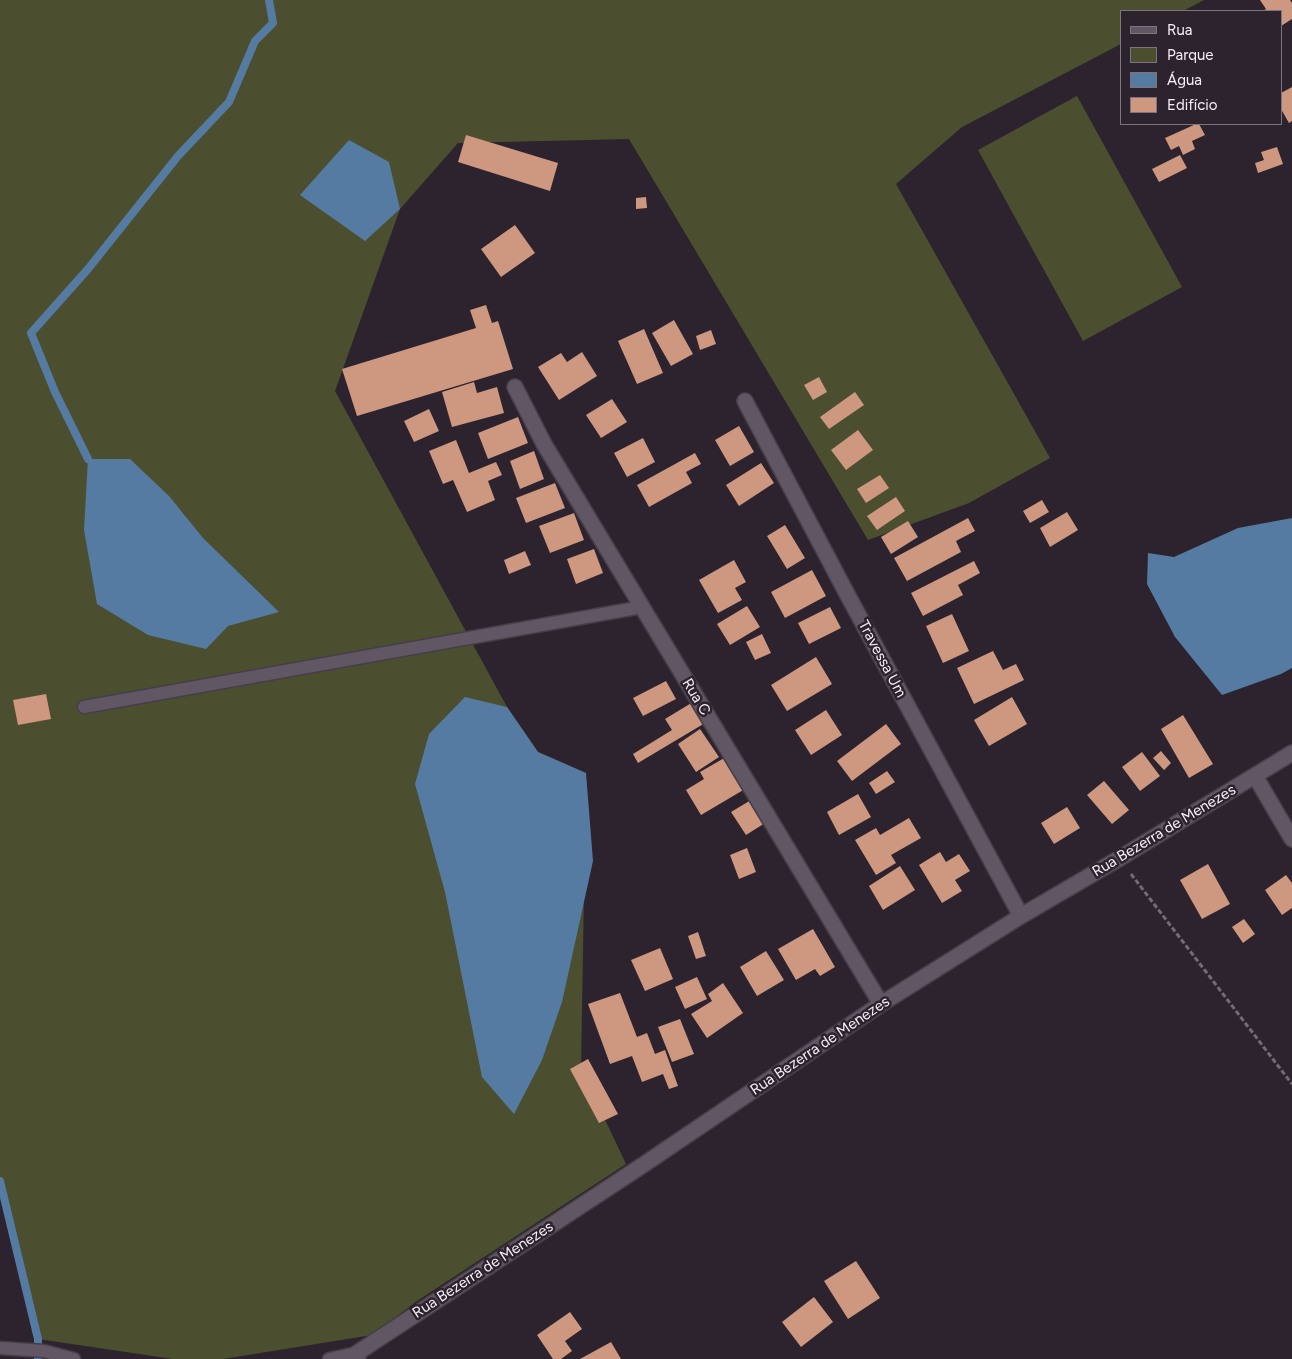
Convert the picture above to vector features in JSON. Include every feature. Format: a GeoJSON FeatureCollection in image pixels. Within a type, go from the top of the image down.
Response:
{"type":"FeatureCollection","features":[{"type":"Feature","properties":{"kind":"street","name":"Rua C"},"geometry":{"type":"LineString","coordinates":[[515,387],[544,444],[881,1004]]}},
{"type":"Feature","properties":{"kind":"street","name":"Travessa Um"},"geometry":{"type":"LineString","coordinates":[[745,401],[1021,916]]}},
{"type":"Feature","properties":{"kind":"street","name":"Rua Bezerra de Menezes"},"geometry":{"type":"LineString","coordinates":[[358,1356],[881,1004],[1021,916],[1292,753]]}},
{"type":"Feature","properties":{"kind":"street"},"geometry":{"type":"LineString","coordinates":[[1255,776],[1292,839]]}},
{"type":"Feature","properties":{"kind":"lane"},"geometry":{"type":"LineString","coordinates":[[84,707],[642,607]]}},
{"type":"Feature","properties":{"kind":"lane"},"geometry":{"type":"LineString","coordinates":[[0,1348],[44,1351],[74,1359]]}},
{"type":"Feature","properties":{"kind":"lane"},"geometry":{"type":"LineString","coordinates":[[330,1359],[358,1356]]}},
{"type":"Feature","properties":{"kind":"path"},"geometry":{"type":"LineString","coordinates":[[1120,858],[1292,1084]]}},
{"type":"Feature","properties":{"kind":"green space"},"geometry":{"type":"Polygon","coordinates":[[[0,0],[1204,0],[1185,10],[1120,10],[1120,45],[962,127],[896,184],[1050,458],[969,503],[868,540],[629,139],[458,143],[400,209],[335,391],[507,707],[538,752],[586,773],[581,1069],[626,1164],[417,1301],[372,1335],[223,1359],[173,1359],[38,1339],[0,1181],[0,0]]]}},
{"type":"Feature","properties":{"kind":"green space"},"geometry":{"type":"Polygon","coordinates":[[[1077,96],[1182,287],[1083,341],[978,150],[1077,96]]]}},
{"type":"Feature","properties":{"kind":"water"},"geometry":{"type":"Polygon","coordinates":[[[349,140],[389,162],[400,209],[365,241],[300,195],[349,140]]]}},
{"type":"Feature","properties":{"kind":"water"},"geometry":{"type":"Polygon","coordinates":[[[88,459],[130,459],[169,496],[203,538],[279,612],[228,626],[206,649],[148,635],[97,604],[84,530],[88,459]]]}},
{"type":"Feature","properties":{"kind":"water"},"geometry":{"type":"Polygon","coordinates":[[[1292,518],[1292,668],[1281,674],[1222,695],[1175,637],[1147,584],[1148,553],[1174,557],[1238,528],[1292,518]]]}},
{"type":"Feature","properties":{"kind":"water"},"geometry":{"type":"Polygon","coordinates":[[[465,697],[507,707],[538,752],[586,773],[593,861],[562,1002],[542,1060],[514,1114],[482,1077],[445,892],[415,784],[429,734],[465,697]]]}},
{"type":"Feature","properties":{"kind":"building"},"geometry":{"type":"Polygon","coordinates":[[[1260,0],[1290,0],[1292,3],[1292,19],[1282,25],[1282,10],[1264,10],[1266,9],[1260,0]]]}},
{"type":"Feature","properties":{"kind":"building"},"geometry":{"type":"Polygon","coordinates":[[[1292,87],[1292,121],[1289,123],[1282,111],[1282,92],[1292,87]]]}},
{"type":"Feature","properties":{"kind":"building"},"geometry":{"type":"Polygon","coordinates":[[[1194,125],[1200,125],[1205,135],[1192,141],[1195,149],[1183,155],[1179,146],[1171,150],[1165,138],[1194,125]]]}},
{"type":"Feature","properties":{"kind":"building"},"geometry":{"type":"Polygon","coordinates":[[[466,135],[558,163],[550,191],[458,162],[466,135]]]}},
{"type":"Feature","properties":{"kind":"building"},"geometry":{"type":"Polygon","coordinates":[[[1277,147],[1283,164],[1258,173],[1255,163],[1264,160],[1261,152],[1277,147]]]}},
{"type":"Feature","properties":{"kind":"building"},"geometry":{"type":"Polygon","coordinates":[[[1180,155],[1187,168],[1159,182],[1152,169],[1180,155]]]}},
{"type":"Feature","properties":{"kind":"building"},"geometry":{"type":"Polygon","coordinates":[[[646,197],[647,208],[636,209],[636,198],[646,197]]]}},
{"type":"Feature","properties":{"kind":"building"},"geometry":{"type":"Polygon","coordinates":[[[515,225],[535,253],[501,277],[481,249],[515,225]]]}},
{"type":"Feature","properties":{"kind":"building"},"geometry":{"type":"Polygon","coordinates":[[[486,305],[492,323],[498,321],[513,369],[357,416],[342,369],[476,328],[470,310],[486,305]]]}},
{"type":"Feature","properties":{"kind":"building"},"geometry":{"type":"Polygon","coordinates":[[[674,320],[693,354],[671,366],[652,333],[674,320]]]}},
{"type":"Feature","properties":{"kind":"building"},"geometry":{"type":"Polygon","coordinates":[[[644,329],[663,373],[637,384],[618,341],[644,329]]]}},
{"type":"Feature","properties":{"kind":"building"},"geometry":{"type":"Polygon","coordinates":[[[711,330],[716,344],[700,350],[696,336],[711,330]]]}},
{"type":"Feature","properties":{"kind":"building"},"geometry":{"type":"Polygon","coordinates":[[[582,352],[597,376],[559,400],[538,367],[561,353],[567,362],[582,352]]]}},
{"type":"Feature","properties":{"kind":"building"},"geometry":{"type":"Polygon","coordinates":[[[819,377],[827,392],[813,400],[804,385],[819,377]]]}},
{"type":"Feature","properties":{"kind":"building"},"geometry":{"type":"Polygon","coordinates":[[[474,382],[477,393],[497,387],[504,413],[452,427],[442,392],[474,382]]]}},
{"type":"Feature","properties":{"kind":"building"},"geometry":{"type":"Polygon","coordinates":[[[855,392],[864,405],[829,429],[820,417],[855,392]]]}},
{"type":"Feature","properties":{"kind":"building"},"geometry":{"type":"Polygon","coordinates":[[[612,399],[627,422],[601,438],[586,415],[612,399]]]}},
{"type":"Feature","properties":{"kind":"building"},"geometry":{"type":"Polygon","coordinates":[[[429,409],[439,431],[414,442],[404,421],[429,409]]]}},
{"type":"Feature","properties":{"kind":"building"},"geometry":{"type":"Polygon","coordinates":[[[518,417],[528,443],[488,459],[478,433],[518,417]]]}},
{"type":"Feature","properties":{"kind":"building"},"geometry":{"type":"Polygon","coordinates":[[[739,426],[754,452],[730,466],[715,440],[739,426]]]}},
{"type":"Feature","properties":{"kind":"building"},"geometry":{"type":"Polygon","coordinates":[[[858,430],[873,450],[846,470],[831,450],[858,430]]]}},
{"type":"Feature","properties":{"kind":"building"},"geometry":{"type":"Polygon","coordinates":[[[643,438],[655,462],[627,477],[614,453],[643,438]]]}},
{"type":"Feature","properties":{"kind":"building"},"geometry":{"type":"Polygon","coordinates":[[[456,440],[469,473],[496,462],[502,475],[488,481],[495,500],[467,512],[453,480],[443,484],[429,451],[456,440]]]}},
{"type":"Feature","properties":{"kind":"building"},"geometry":{"type":"Polygon","coordinates":[[[534,451],[544,479],[520,489],[510,461],[534,451]]]}},
{"type":"Feature","properties":{"kind":"building"},"geometry":{"type":"Polygon","coordinates":[[[695,453],[701,464],[686,472],[692,483],[649,507],[637,485],[695,453]]]}},
{"type":"Feature","properties":{"kind":"building"},"geometry":{"type":"Polygon","coordinates":[[[761,463],[774,483],[739,506],[726,485],[761,463]]]}},
{"type":"Feature","properties":{"kind":"building"},"geometry":{"type":"Polygon","coordinates":[[[880,475],[889,488],[866,503],[857,489],[880,475]]]}},
{"type":"Feature","properties":{"kind":"building"},"geometry":{"type":"Polygon","coordinates":[[[555,483],[565,508],[526,523],[516,498],[555,483]]]}},
{"type":"Feature","properties":{"kind":"building"},"geometry":{"type":"Polygon","coordinates":[[[896,497],[905,511],[877,530],[867,516],[896,497]]]}},
{"type":"Feature","properties":{"kind":"building"},"geometry":{"type":"Polygon","coordinates":[[[1042,500],[1049,512],[1030,523],[1023,511],[1042,500]]]}},
{"type":"Feature","properties":{"kind":"building"},"geometry":{"type":"Polygon","coordinates":[[[1067,512],[1078,530],[1050,547],[1040,528],[1067,512]]]}},
{"type":"Feature","properties":{"kind":"building"},"geometry":{"type":"Polygon","coordinates":[[[574,513],[584,540],[550,553],[539,526],[574,513]]]}},
{"type":"Feature","properties":{"kind":"building"},"geometry":{"type":"Polygon","coordinates":[[[968,518],[975,531],[956,541],[961,552],[907,581],[894,558],[968,518]]]}},
{"type":"Feature","properties":{"kind":"building"},"geometry":{"type":"Polygon","coordinates":[[[908,521],[918,537],[891,554],[881,537],[908,521]]]}},
{"type":"Feature","properties":{"kind":"building"},"geometry":{"type":"Polygon","coordinates":[[[785,525],[805,558],[787,569],[767,536],[785,525]]]}},
{"type":"Feature","properties":{"kind":"building"},"geometry":{"type":"Polygon","coordinates":[[[594,549],[603,573],[576,584],[567,559],[594,549]]]}},
{"type":"Feature","properties":{"kind":"building"},"geometry":{"type":"Polygon","coordinates":[[[525,551],[531,565],[509,574],[504,560],[525,551]]]}},
{"type":"Feature","properties":{"kind":"building"},"geometry":{"type":"Polygon","coordinates":[[[734,560],[746,582],[735,588],[742,600],[718,613],[699,580],[734,560]]]}},
{"type":"Feature","properties":{"kind":"building"},"geometry":{"type":"Polygon","coordinates":[[[974,561],[980,573],[958,585],[963,595],[923,616],[911,593],[974,561]]]}},
{"type":"Feature","properties":{"kind":"building"},"geometry":{"type":"Polygon","coordinates":[[[812,570],[826,596],[785,618],[771,592],[812,570]]]}},
{"type":"Feature","properties":{"kind":"building"},"geometry":{"type":"Polygon","coordinates":[[[747,606],[760,627],[730,645],[717,624],[747,606]]]}},
{"type":"Feature","properties":{"kind":"building"},"geometry":{"type":"Polygon","coordinates":[[[830,607],[841,628],[809,644],[798,623],[830,607]]]}},
{"type":"Feature","properties":{"kind":"building"},"geometry":{"type":"Polygon","coordinates":[[[952,614],[969,651],[943,663],[926,626],[952,614]]]}},
{"type":"Feature","properties":{"kind":"building"},"geometry":{"type":"Polygon","coordinates":[[[762,634],[771,653],[755,660],[746,642],[762,634]]]}},
{"type":"Feature","properties":{"kind":"building"},"geometry":{"type":"Polygon","coordinates":[[[993,651],[1003,670],[1016,664],[1024,680],[974,704],[957,668],[993,651]]]}},
{"type":"Feature","properties":{"kind":"building"},"geometry":{"type":"Polygon","coordinates":[[[816,657],[832,684],[787,711],[771,685],[816,657]]]}},
{"type":"Feature","properties":{"kind":"building"},"geometry":{"type":"Polygon","coordinates":[[[666,681],[676,699],[643,716],[633,698],[666,681]]]}},
{"type":"Feature","properties":{"kind":"building"},"geometry":{"type":"Polygon","coordinates":[[[46,694],[51,719],[18,725],[13,700],[46,694]]]}},
{"type":"Feature","properties":{"kind":"building"},"geometry":{"type":"Polygon","coordinates":[[[1012,697],[1027,724],[989,746],[974,720],[1012,697]]]}},
{"type":"Feature","properties":{"kind":"building"},"geometry":{"type":"Polygon","coordinates":[[[693,702],[705,723],[638,763],[633,754],[672,730],[665,719],[693,702]]]}},
{"type":"Feature","properties":{"kind":"building"},"geometry":{"type":"Polygon","coordinates":[[[826,710],[842,735],[811,755],[795,730],[826,710]]]}},
{"type":"Feature","properties":{"kind":"building"},"geometry":{"type":"Polygon","coordinates":[[[1183,715],[1213,764],[1189,778],[1161,729],[1183,715]]]}},
{"type":"Feature","properties":{"kind":"building"},"geometry":{"type":"Polygon","coordinates":[[[886,724],[901,744],[852,781],[837,761],[886,724]]]}},
{"type":"Feature","properties":{"kind":"building"},"geometry":{"type":"Polygon","coordinates":[[[700,729],[719,757],[696,772],[678,744],[700,729]]]}},
{"type":"Feature","properties":{"kind":"building"},"geometry":{"type":"Polygon","coordinates":[[[1161,751],[1171,763],[1164,770],[1153,758],[1161,751]]]}},
{"type":"Feature","properties":{"kind":"building"},"geometry":{"type":"Polygon","coordinates":[[[1142,752],[1160,776],[1140,791],[1122,767],[1142,752]]]}},
{"type":"Feature","properties":{"kind":"building"},"geometry":{"type":"Polygon","coordinates":[[[726,757],[745,789],[701,815],[686,790],[704,779],[700,772],[726,757]]]}},
{"type":"Feature","properties":{"kind":"building"},"geometry":{"type":"Polygon","coordinates":[[[887,771],[895,782],[876,794],[869,783],[887,771]]]}},
{"type":"Feature","properties":{"kind":"building"},"geometry":{"type":"Polygon","coordinates":[[[1104,781],[1129,810],[1112,824],[1087,795],[1104,781]]]}},
{"type":"Feature","properties":{"kind":"building"},"geometry":{"type":"Polygon","coordinates":[[[858,794],[871,817],[839,835],[827,812],[858,794]]]}},
{"type":"Feature","properties":{"kind":"building"},"geometry":{"type":"Polygon","coordinates":[[[751,800],[765,823],[746,835],[731,812],[751,800]]]}},
{"type":"Feature","properties":{"kind":"building"},"geometry":{"type":"Polygon","coordinates":[[[1067,807],[1080,828],[1054,844],[1041,823],[1067,807]]]}},
{"type":"Feature","properties":{"kind":"building"},"geometry":{"type":"Polygon","coordinates":[[[909,818],[921,838],[891,855],[896,863],[876,875],[855,840],[876,828],[880,835],[909,818]]]}},
{"type":"Feature","properties":{"kind":"building"},"geometry":{"type":"Polygon","coordinates":[[[747,848],[756,872],[739,879],[730,855],[747,848]]]}},
{"type":"Feature","properties":{"kind":"building"},"geometry":{"type":"Polygon","coordinates":[[[940,852],[946,862],[959,854],[970,871],[955,880],[962,891],[942,903],[919,865],[940,852]]]}},
{"type":"Feature","properties":{"kind":"building"},"geometry":{"type":"Polygon","coordinates":[[[1208,864],[1230,904],[1202,919],[1180,880],[1208,864]]]}},
{"type":"Feature","properties":{"kind":"building"},"geometry":{"type":"Polygon","coordinates":[[[900,866],[915,890],[883,910],[869,886],[900,866]]]}},
{"type":"Feature","properties":{"kind":"building"},"geometry":{"type":"Polygon","coordinates":[[[1286,875],[1292,883],[1292,908],[1282,915],[1265,890],[1286,875]]]}},
{"type":"Feature","properties":{"kind":"building"},"geometry":{"type":"Polygon","coordinates":[[[1244,919],[1255,934],[1243,943],[1232,927],[1244,919]]]}},
{"type":"Feature","properties":{"kind":"building"},"geometry":{"type":"Polygon","coordinates":[[[813,929],[835,967],[820,976],[815,969],[796,980],[778,949],[813,929]]]}},
{"type":"Feature","properties":{"kind":"building"},"geometry":{"type":"Polygon","coordinates":[[[698,932],[706,956],[696,959],[688,936],[698,932]]]}},
{"type":"Feature","properties":{"kind":"building"},"geometry":{"type":"Polygon","coordinates":[[[660,948],[673,979],[645,991],[631,960],[660,948]]]}},
{"type":"Feature","properties":{"kind":"building"},"geometry":{"type":"Polygon","coordinates":[[[766,951],[784,980],[757,996],[740,967],[766,951]]]}},
{"type":"Feature","properties":{"kind":"building"},"geometry":{"type":"Polygon","coordinates":[[[697,977],[707,999],[685,1009],[675,987],[697,977]]]}},
{"type":"Feature","properties":{"kind":"building"},"geometry":{"type":"Polygon","coordinates":[[[723,983],[743,1013],[707,1038],[691,1014],[712,1001],[708,994],[723,983]]]}},
{"type":"Feature","properties":{"kind":"building"},"geometry":{"type":"Polygon","coordinates":[[[620,993],[637,1037],[647,1033],[655,1054],[665,1050],[678,1086],[669,1089],[663,1074],[642,1082],[632,1056],[610,1064],[588,1004],[620,993]]]}},
{"type":"Feature","properties":{"kind":"building"},"geometry":{"type":"Polygon","coordinates":[[[680,1019],[694,1054],[672,1062],[658,1027],[680,1019]]]}},
{"type":"Feature","properties":{"kind":"building"},"geometry":{"type":"Polygon","coordinates":[[[588,1059],[618,1114],[599,1123],[570,1069],[588,1059]]]}},
{"type":"Feature","properties":{"kind":"building"},"geometry":{"type":"Polygon","coordinates":[[[856,1261],[880,1298],[848,1319],[824,1281],[856,1261]]]}},
{"type":"Feature","properties":{"kind":"building"},"geometry":{"type":"Polygon","coordinates":[[[814,1297],[833,1322],[801,1347],[782,1322],[814,1297]]]}},
{"type":"Feature","properties":{"kind":"building"},"geometry":{"type":"Polygon","coordinates":[[[570,1312],[582,1329],[565,1341],[572,1351],[561,1359],[553,1359],[537,1335],[570,1312]]]}},
{"type":"Feature","properties":{"kind":"building"},"geometry":{"type":"Polygon","coordinates":[[[611,1342],[621,1359],[580,1359],[611,1342]]]}},
{"type":"Feature","properties":{"kind":"waterway"},"geometry":{"type":"LineString","coordinates":[[88,459],[55,392],[31,333],[88,269],[178,156],[229,102],[255,41],[273,23],[269,0]]}},
{"type":"Feature","properties":{"kind":"waterway"},"geometry":{"type":"LineString","coordinates":[[0,1181],[38,1339],[38,1359]]}}]}
